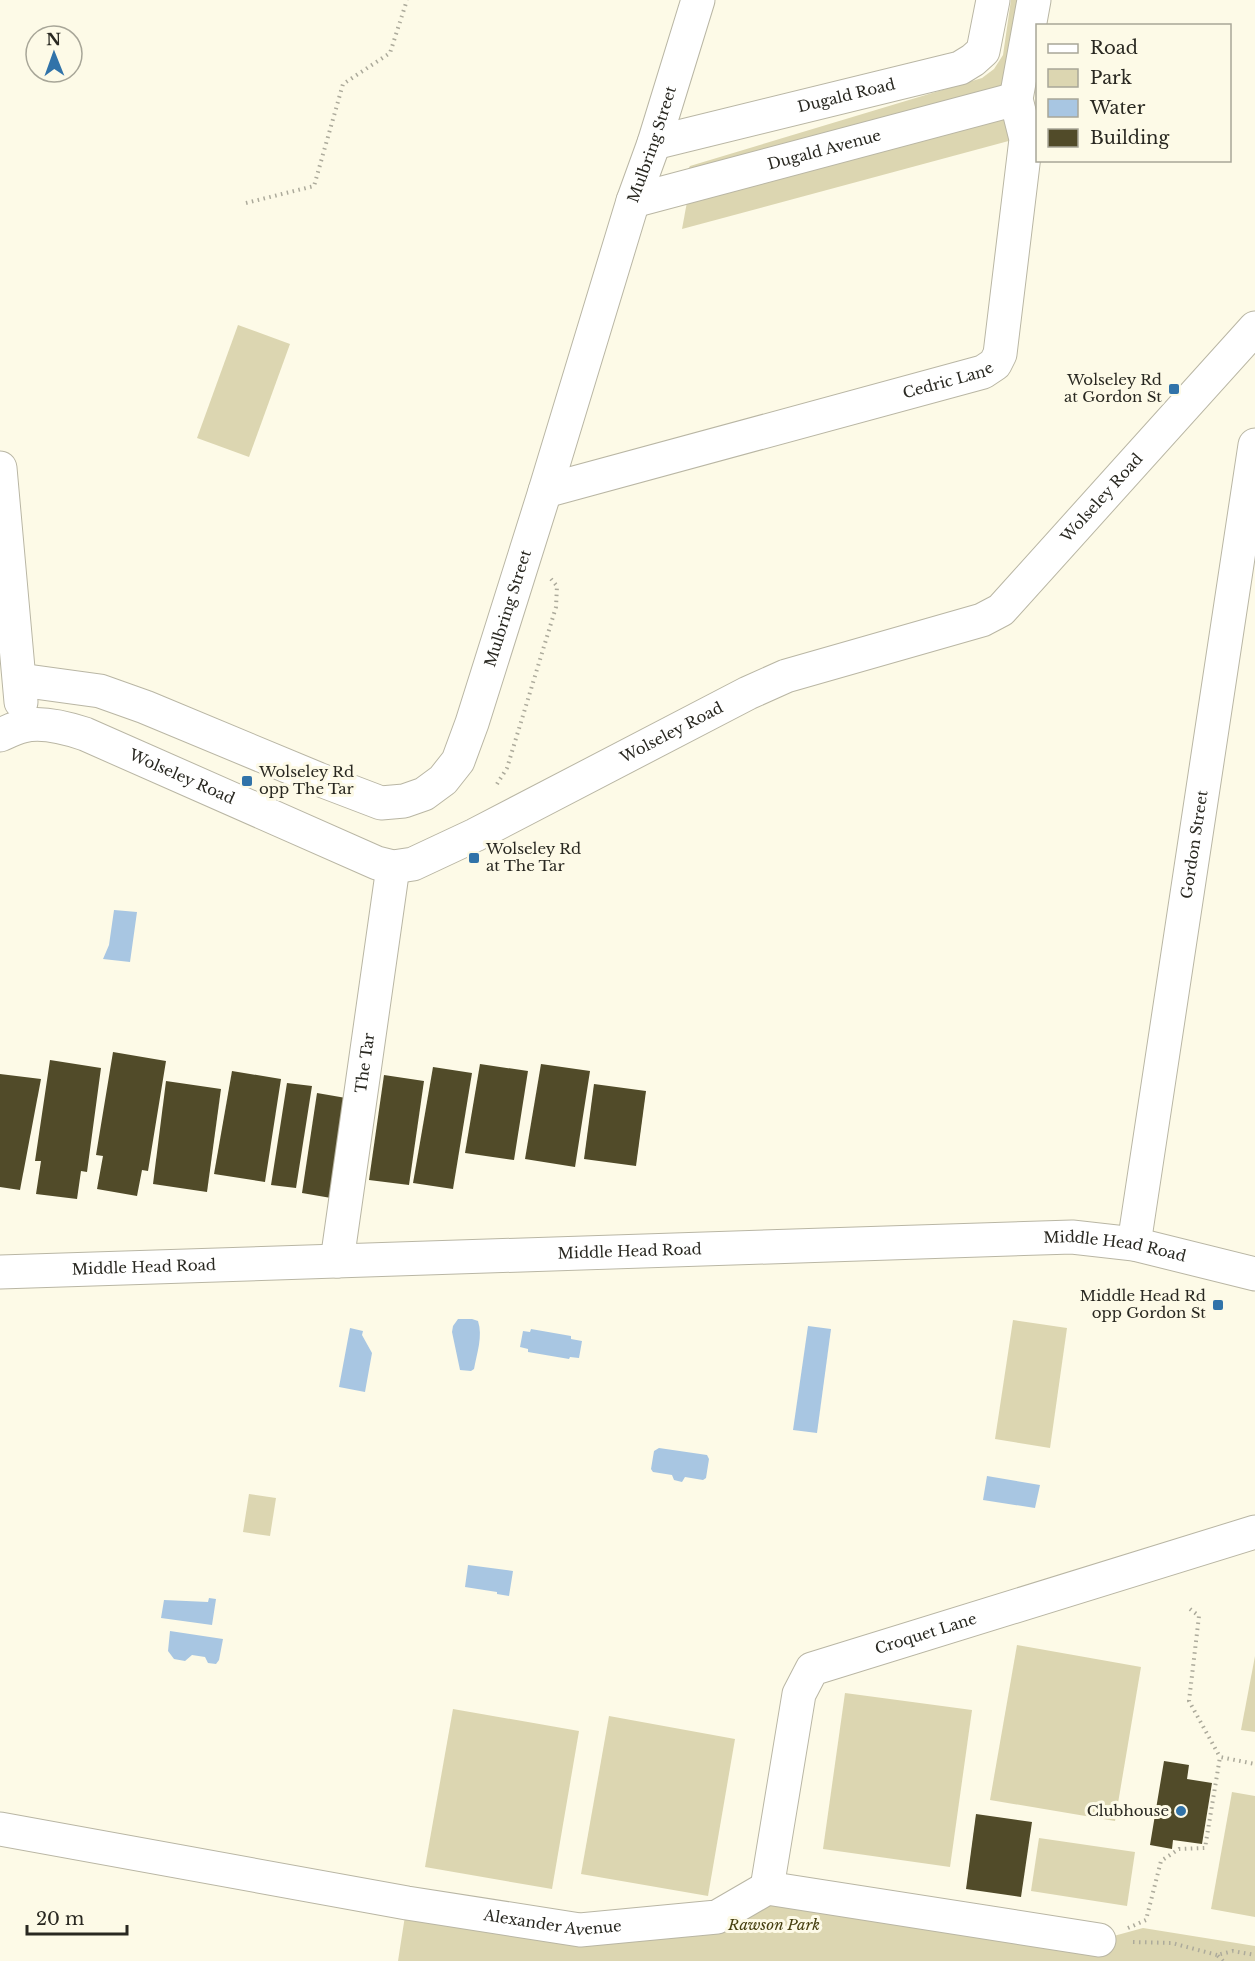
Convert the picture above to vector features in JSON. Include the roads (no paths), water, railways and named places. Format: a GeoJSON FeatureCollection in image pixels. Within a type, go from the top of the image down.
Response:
{"type":"FeatureCollection","features":[{"type":"Feature","properties":{"kind":"street","name":"Mulbring Street"},"geometry":{"type":"LineString","coordinates":[[20,680],[100,692],[134,703],[381,803],[404,801],[424,794],[443,780],[458,761],[698,0]]}},
{"type":"Feature","properties":{"kind":"street","name":"Dugald Road"},"geometry":{"type":"LineString","coordinates":[[654,143],[960,68],[983,51],[987,40],[993,0]]}},
{"type":"Feature","properties":{"kind":"street","name":"Cedric Lane"},"geometry":{"type":"LineString","coordinates":[[545,491],[983,372],[995,364],[1000,354],[1026,139],[1016,99],[1034,0]]}},
{"type":"Feature","properties":{"kind":"street","name":"Dugald Avenue"},"geometry":{"type":"LineString","coordinates":[[633,201],[1016,99]]}},
{"type":"Feature","properties":{"kind":"street","name":"Wolseley Road"},"geometry":{"type":"LineString","coordinates":[[12,730],[40,725],[85,734],[377,863],[393,867],[413,864],[461,842],[748,693],[786,676],[982,621],[1001,610],[1255,328]]}},
{"type":"Feature","properties":{"kind":"street","name":"Gordon Street"},"geometry":{"type":"LineString","coordinates":[[1134,1245],[1255,445]]}},
{"type":"Feature","properties":{"kind":"street"},"geometry":{"type":"LineString","coordinates":[[0,468],[20,680],[12,730]]}},
{"type":"Feature","properties":{"kind":"street","name":"The Tar"},"geometry":{"type":"LineString","coordinates":[[338,1261],[393,867]]}},
{"type":"Feature","properties":{"kind":"street","name":"Middle Head Road"},"geometry":{"type":"LineString","coordinates":[[0,1272],[1072,1237],[1134,1245],[1255,1274]]}},
{"type":"Feature","properties":{"kind":"street","name":"Croquet Lane"},"geometry":{"type":"LineString","coordinates":[[766,1888],[799,1694],[812,1669],[1255,1532]]}},
{"type":"Feature","properties":{"kind":"street","name":"Alexander Avenue"},"geometry":{"type":"LineString","coordinates":[[0,1829],[407,1903],[580,1930],[717,1917],[766,1888]]}},
{"type":"Feature","properties":{"kind":"street"},"geometry":{"type":"LineString","coordinates":[[766,1888],[1099,1940]]}},
{"type":"Feature","properties":{"kind":"water"},"geometry":{"type":"Polygon","coordinates":[[[114,910],[137,912],[130,962],[103,959],[109,945],[114,910]]]}},
{"type":"Feature","properties":{"kind":"water"},"geometry":{"type":"Polygon","coordinates":[[[458,1319],[478,1321],[479,1345],[474,1369],[471,1371],[460,1370],[452,1332],[458,1319]]]}},
{"type":"Feature","properties":{"kind":"water"},"geometry":{"type":"Polygon","coordinates":[[[808,1326],[831,1329],[817,1433],[793,1430],[808,1326]]]}},
{"type":"Feature","properties":{"kind":"water"},"geometry":{"type":"Polygon","coordinates":[[[350,1328],[363,1331],[362,1335],[372,1353],[365,1392],[339,1387],[350,1328]]]}},
{"type":"Feature","properties":{"kind":"water"},"geometry":{"type":"Polygon","coordinates":[[[531,1329],[571,1336],[571,1339],[582,1341],[579,1358],[570,1357],[569,1359],[528,1352],[528,1349],[520,1347],[523,1331],[530,1332],[531,1329]]]}},
{"type":"Feature","properties":{"kind":"water"},"geometry":{"type":"Polygon","coordinates":[[[659,1448],[707,1455],[709,1459],[706,1478],[703,1480],[685,1477],[682,1482],[674,1480],[672,1475],[653,1472],[651,1469],[654,1451],[659,1448]]]}},
{"type":"Feature","properties":{"kind":"water"},"geometry":{"type":"Polygon","coordinates":[[[987,1476],[1040,1485],[1035,1508],[983,1500],[987,1476]]]}},
{"type":"Feature","properties":{"kind":"water"},"geometry":{"type":"Polygon","coordinates":[[[468,1565],[513,1571],[509,1596],[465,1587],[468,1565]]]}},
{"type":"Feature","properties":{"kind":"water"},"geometry":{"type":"Polygon","coordinates":[[[209,1598],[216,1599],[212,1625],[161,1618],[164,1600],[208,1602],[209,1598]]]}},
{"type":"Feature","properties":{"kind":"water"},"geometry":{"type":"Polygon","coordinates":[[[170,1631],[223,1639],[219,1660],[216,1664],[208,1663],[205,1657],[192,1655],[185,1661],[174,1659],[168,1651],[170,1631]]]}},
{"type":"Feature","properties":{"kind":"place","name":"Wolseley Rd at Gordon St"},"geometry":{"type":"Point","coordinates":[1174,389]}},
{"type":"Feature","properties":{"kind":"place","name":"Wolseley Rd opp The Tar"},"geometry":{"type":"Point","coordinates":[247,781]}},
{"type":"Feature","properties":{"kind":"place","name":"Wolseley Rd at The Tar"},"geometry":{"type":"Point","coordinates":[474,858]}},
{"type":"Feature","properties":{"kind":"place","name":"Middle Head Rd opp Gordon St"},"geometry":{"type":"Point","coordinates":[1218,1305]}},
{"type":"Feature","properties":{"kind":"place","name":"Clubhouse"},"geometry":{"type":"Point","coordinates":[1181,1811]}},
{"type":"Feature","properties":{"kind":"park label","name":"Rawson Park"},"geometry":{"type":"Point","coordinates":[774,1925]}}]}
